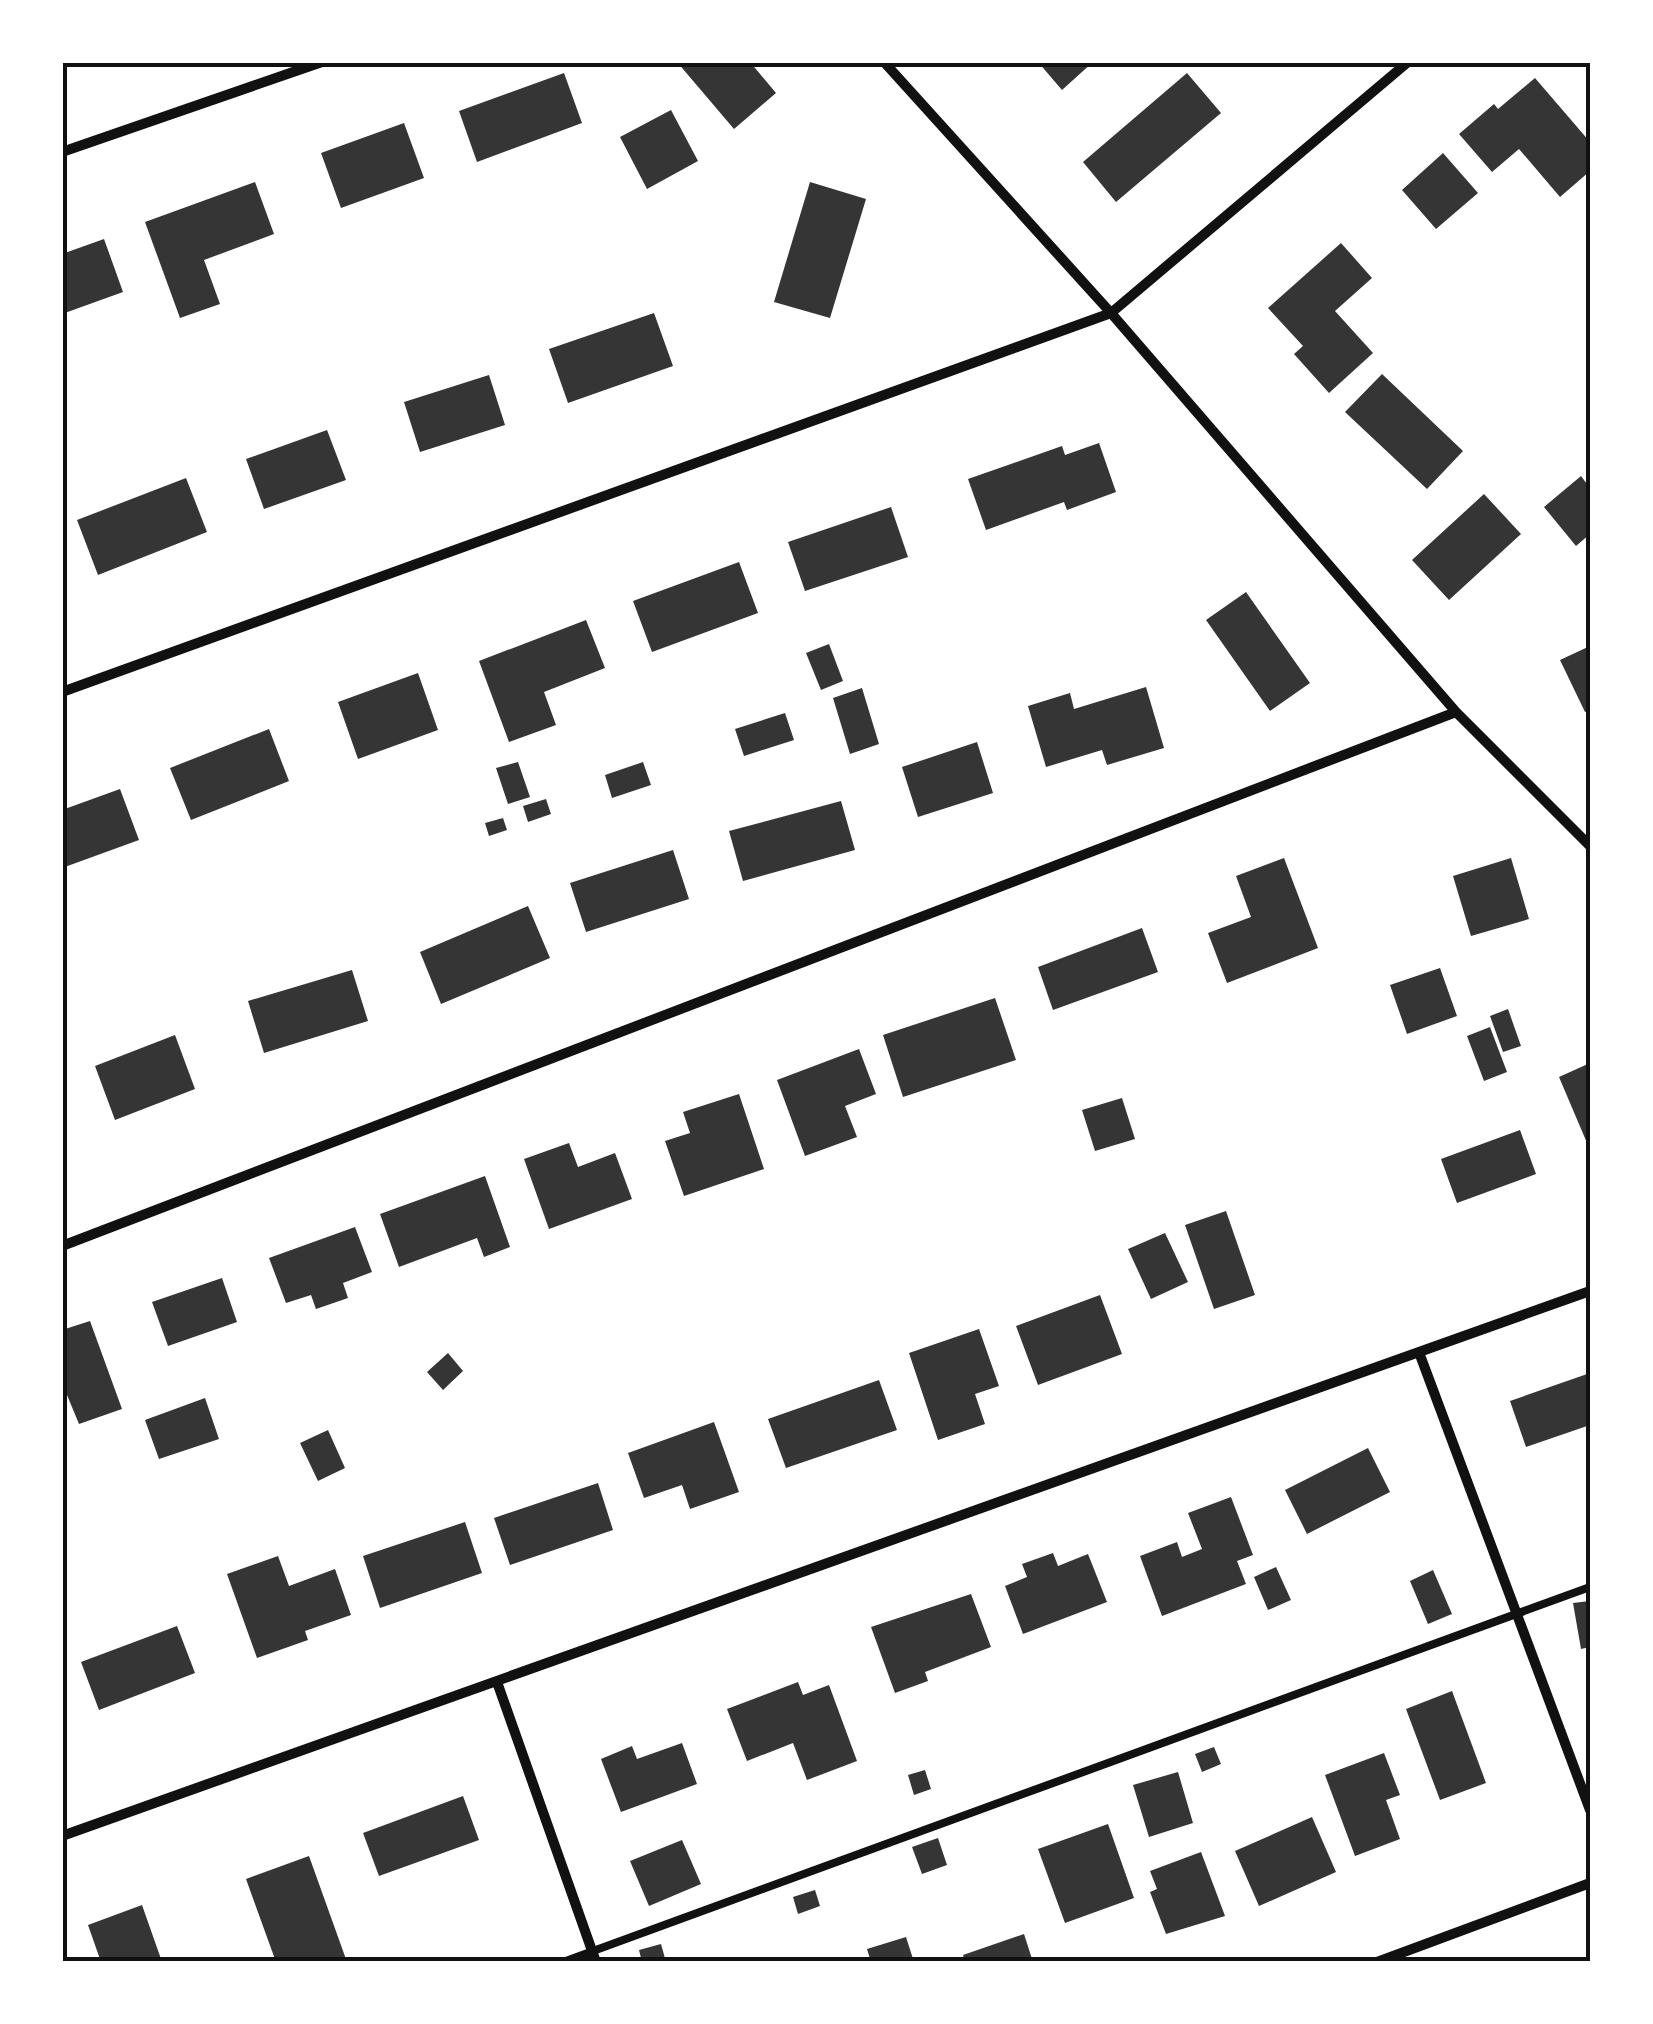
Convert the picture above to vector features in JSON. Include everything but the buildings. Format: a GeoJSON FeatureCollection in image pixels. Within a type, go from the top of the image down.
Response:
{"type":"FeatureCollection","features":[{"type":"Feature","properties":{"kind":"street"},"geometry":{"type":"LineString","coordinates":[[62,152],[322,62]]}},
{"type":"Feature","properties":{"kind":"street"},"geometry":{"type":"LineString","coordinates":[[884,62],[1111,313],[1456,712],[1590,846]]}},
{"type":"Feature","properties":{"kind":"street"},"geometry":{"type":"LineString","coordinates":[[62,692],[1111,313],[1408,62]]}},
{"type":"Feature","properties":{"kind":"street"},"geometry":{"type":"LineString","coordinates":[[62,1246],[1456,712]]}},
{"type":"Feature","properties":{"kind":"street"},"geometry":{"type":"LineString","coordinates":[[62,1836],[1420,1355],[1590,1291]]}},
{"type":"Feature","properties":{"kind":"street"},"geometry":{"type":"LineString","coordinates":[[1420,1355],[1590,1810]]}},
{"type":"Feature","properties":{"kind":"street"},"geometry":{"type":"LineString","coordinates":[[497,1682],[594,1956]]}},
{"type":"Feature","properties":{"kind":"street"},"geometry":{"type":"LineString","coordinates":[[1378,1962],[1590,1883]]}},
{"type":"Feature","properties":{"kind":"lane"},"geometry":{"type":"LineString","coordinates":[[563,1962],[594,1956],[1590,1586]]}}]}
